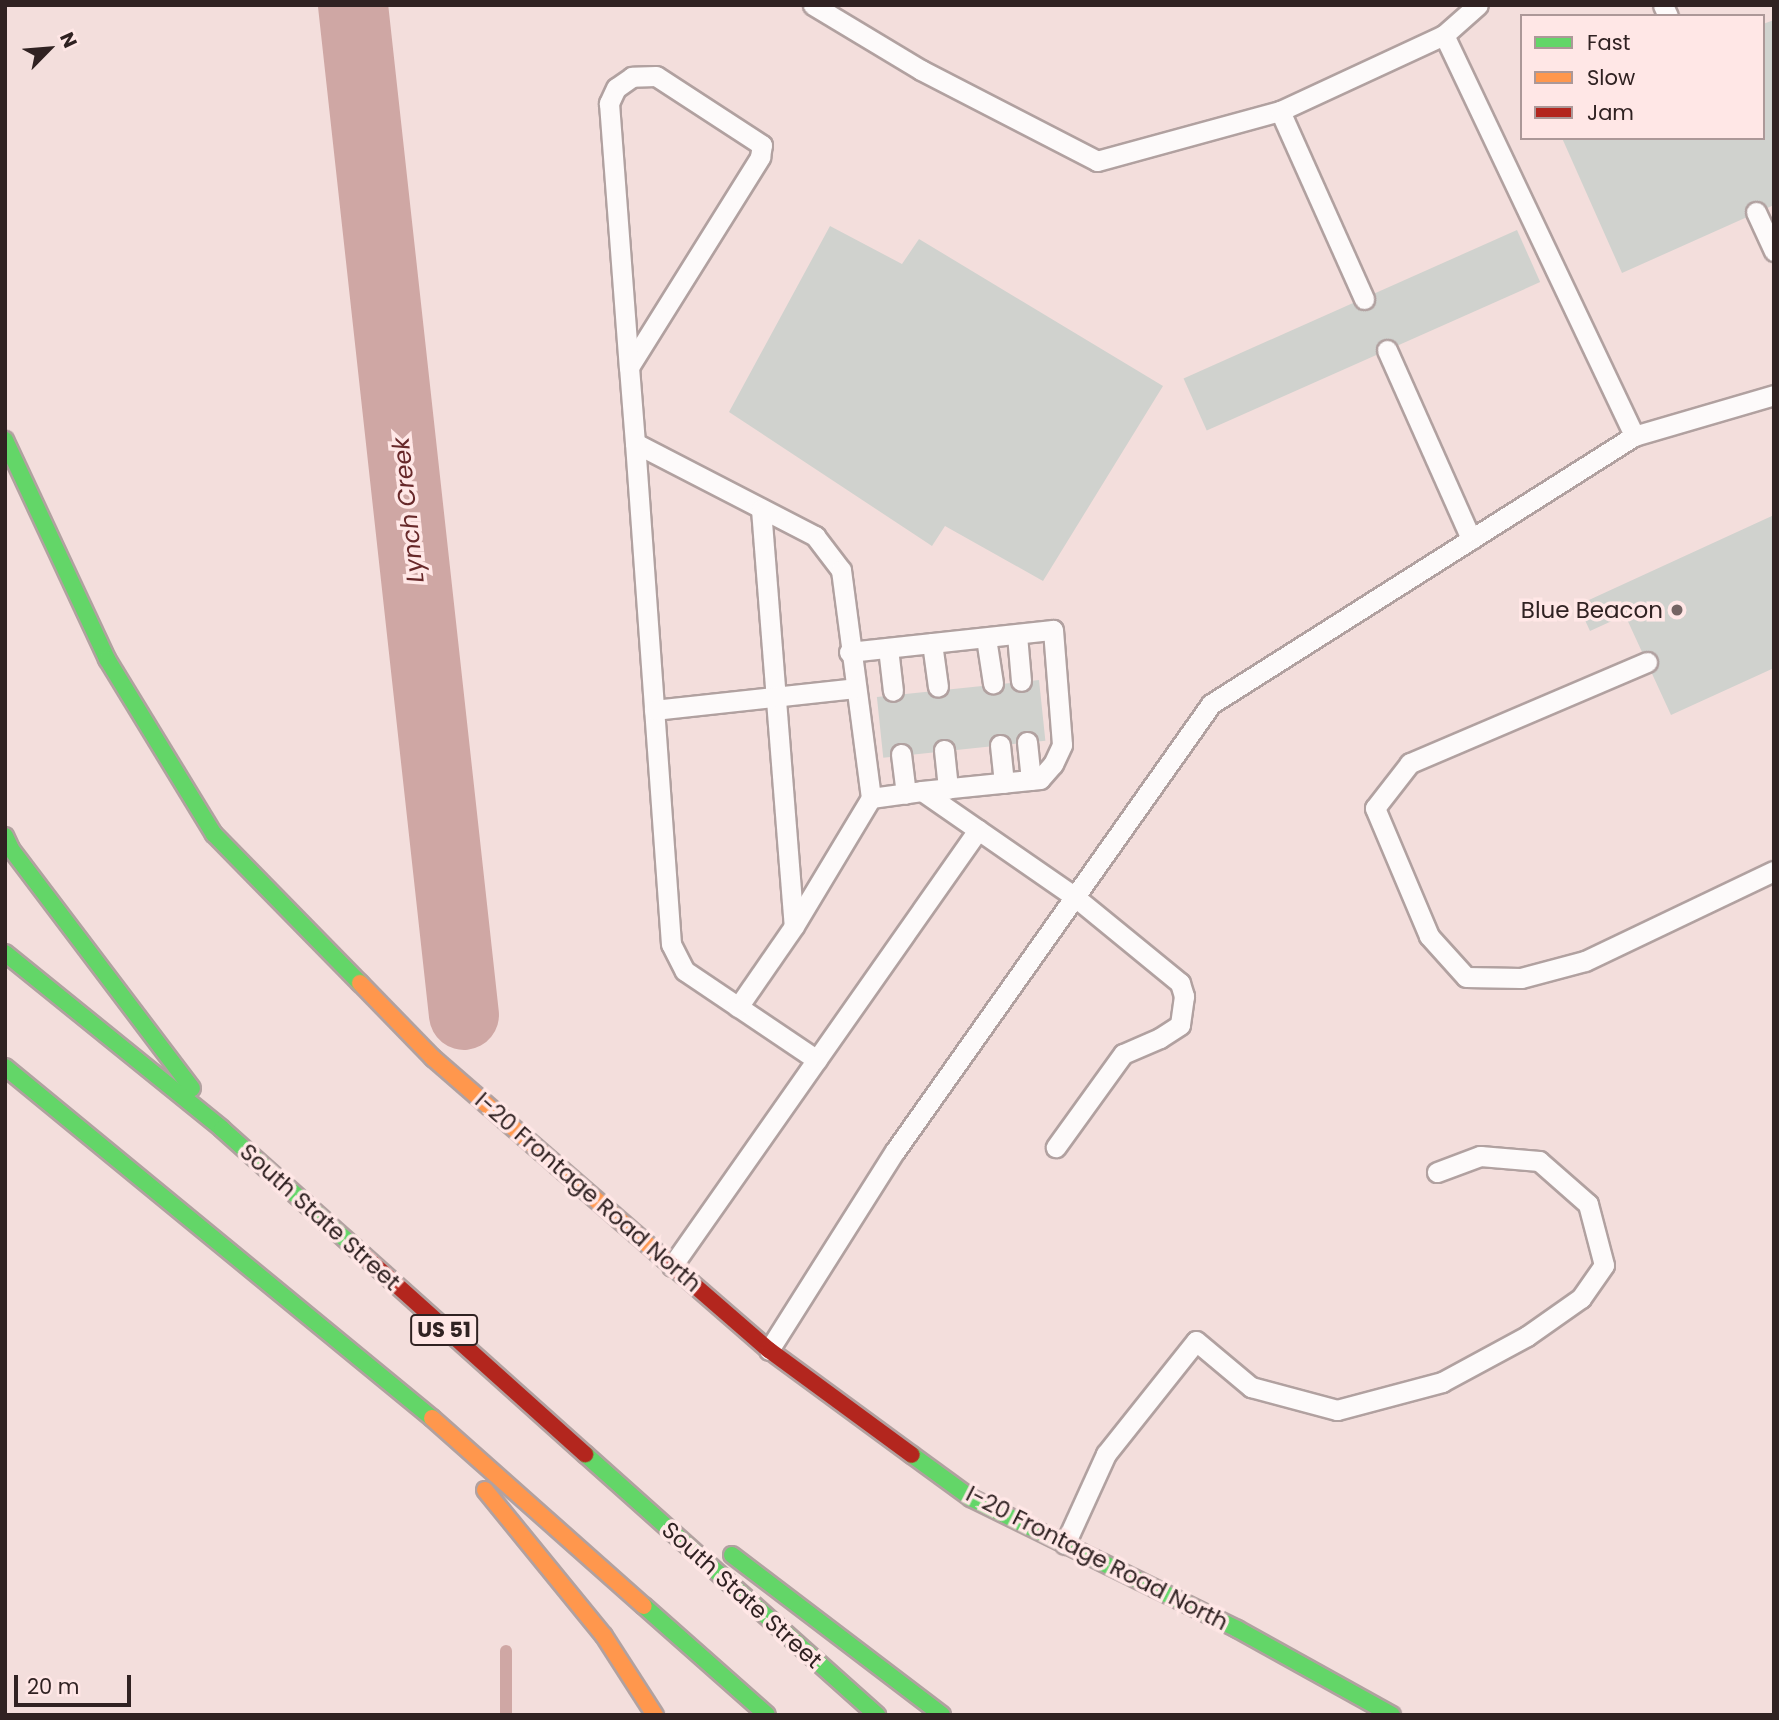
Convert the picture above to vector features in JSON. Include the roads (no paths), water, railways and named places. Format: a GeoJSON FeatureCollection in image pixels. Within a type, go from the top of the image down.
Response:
{"type":"FeatureCollection","features":[{"type":"Feature","properties":{"kind":"main road","name":"I-20 Frontage Road North"},"geometry":{"type":"LineString","coordinates":[[5,440],[107,659],[214,834],[433,1058],[769,1350],[971,1498],[1237,1629],[1392,1715]]}},
{"type":"Feature","properties":{"kind":"main road"},"geometry":{"type":"LineString","coordinates":[[5,836],[11,849],[135,1009],[222,1129]]}},
{"type":"Feature","properties":{"kind":"main road","name":"South State Street"},"geometry":{"type":"LineString","coordinates":[[5,953],[222,1129],[877,1715]]}},
{"type":"Feature","properties":{"kind":"main road"},"geometry":{"type":"LineString","coordinates":[[5,1067],[416,1404],[767,1715]]}},
{"type":"Feature","properties":{"kind":"main road"},"geometry":{"type":"LineString","coordinates":[[493,1374],[679,1515]]}},
{"type":"Feature","properties":{"kind":"main road"},"geometry":{"type":"LineString","coordinates":[[416,1404],[604,1636],[655,1715]]}},
{"type":"Feature","properties":{"kind":"main road"},"geometry":{"type":"LineString","coordinates":[[723,1548],[942,1715]]}},
{"type":"Feature","properties":{"kind":"lane"},"geometry":{"type":"LineString","coordinates":[[813,5],[921,70],[1097,161],[1280,111],[1444,35],[1478,5]]}},
{"type":"Feature","properties":{"kind":"lane"},"geometry":{"type":"LineString","coordinates":[[1444,35],[1634,436]]}},
{"type":"Feature","properties":{"kind":"lane"},"geometry":{"type":"LineString","coordinates":[[629,367],[760,157],[762,145],[656,76],[632,77],[616,88],[609,103],[671,944],[685,971],[817,1060]]}},
{"type":"Feature","properties":{"kind":"lane"},"geometry":{"type":"LineString","coordinates":[[1280,111],[1364,299]]}},
{"type":"Feature","properties":{"kind":"lane"},"geometry":{"type":"LineString","coordinates":[[1756,212],[1774,251]]}},
{"type":"Feature","properties":{"kind":"lane"},"geometry":{"type":"LineString","coordinates":[[1387,351],[1471,539]]}},
{"type":"Feature","properties":{"kind":"lane"},"geometry":{"type":"LineString","coordinates":[[769,1350],[895,1151],[1211,704],[1634,436],[1774,395]]}},
{"type":"Feature","properties":{"kind":"lane"},"geometry":{"type":"LineString","coordinates":[[635,443],[815,537],[841,570],[849,652],[871,798],[794,926],[738,1007]]}},
{"type":"Feature","properties":{"kind":"lane"},"geometry":{"type":"LineString","coordinates":[[761,509],[778,696],[794,926]]}},
{"type":"Feature","properties":{"kind":"lane"},"geometry":{"type":"LineString","coordinates":[[849,652],[1053,631],[1062,744],[1054,764],[1040,779],[871,798]]}},
{"type":"Feature","properties":{"kind":"lane"},"geometry":{"type":"LineString","coordinates":[[1017,635],[1021,681]]}},
{"type":"Feature","properties":{"kind":"lane"},"geometry":{"type":"LineString","coordinates":[[986,638],[993,683]]}},
{"type":"Feature","properties":{"kind":"lane"},"geometry":{"type":"LineString","coordinates":[[932,643],[938,687]]}},
{"type":"Feature","properties":{"kind":"lane"},"geometry":{"type":"LineString","coordinates":[[887,648],[893,691]]}},
{"type":"Feature","properties":{"kind":"lane"},"geometry":{"type":"LineString","coordinates":[[1647,662],[1410,763],[1375,808],[1429,936],[1466,977],[1521,978],[1585,961],[1774,871]]}},
{"type":"Feature","properties":{"kind":"lane"},"geometry":{"type":"LineString","coordinates":[[654,710],[855,688]]}},
{"type":"Feature","properties":{"kind":"lane"},"geometry":{"type":"LineString","coordinates":[[1027,742],[1031,780]]}},
{"type":"Feature","properties":{"kind":"lane"},"geometry":{"type":"LineString","coordinates":[[1000,745],[1004,783]]}},
{"type":"Feature","properties":{"kind":"lane"},"geometry":{"type":"LineString","coordinates":[[944,750],[948,789]]}},
{"type":"Feature","properties":{"kind":"lane"},"geometry":{"type":"LineString","coordinates":[[901,754],[914,793],[978,830],[1075,897],[1180,983],[1184,996],[1180,1025],[1160,1038],[1123,1054],[1056,1147]]}},
{"type":"Feature","properties":{"kind":"lane"},"geometry":{"type":"LineString","coordinates":[[672,1266],[978,830]]}},
{"type":"Feature","properties":{"kind":"lane"},"geometry":{"type":"LineString","coordinates":[[1065,1544],[1106,1454],[1196,1341],[1251,1387],[1337,1410],[1442,1382],[1527,1336],[1581,1297],[1604,1265],[1588,1204],[1539,1160],[1480,1156],[1437,1172]]}},
{"type":"Feature","properties":{"kind":"waterway","name":"Lynch Creek"},"geometry":{"type":"LineString","coordinates":[[353,5],[464,1015]]}},
{"type":"Feature","properties":{"kind":"waterway"},"geometry":{"type":"LineString","coordinates":[[506,1651],[506,1715]]}},
{"type":"Feature","properties":{"kind":"place","name":"Blue Beacon"},"geometry":{"type":"Point","coordinates":[1677,610]}}]}
